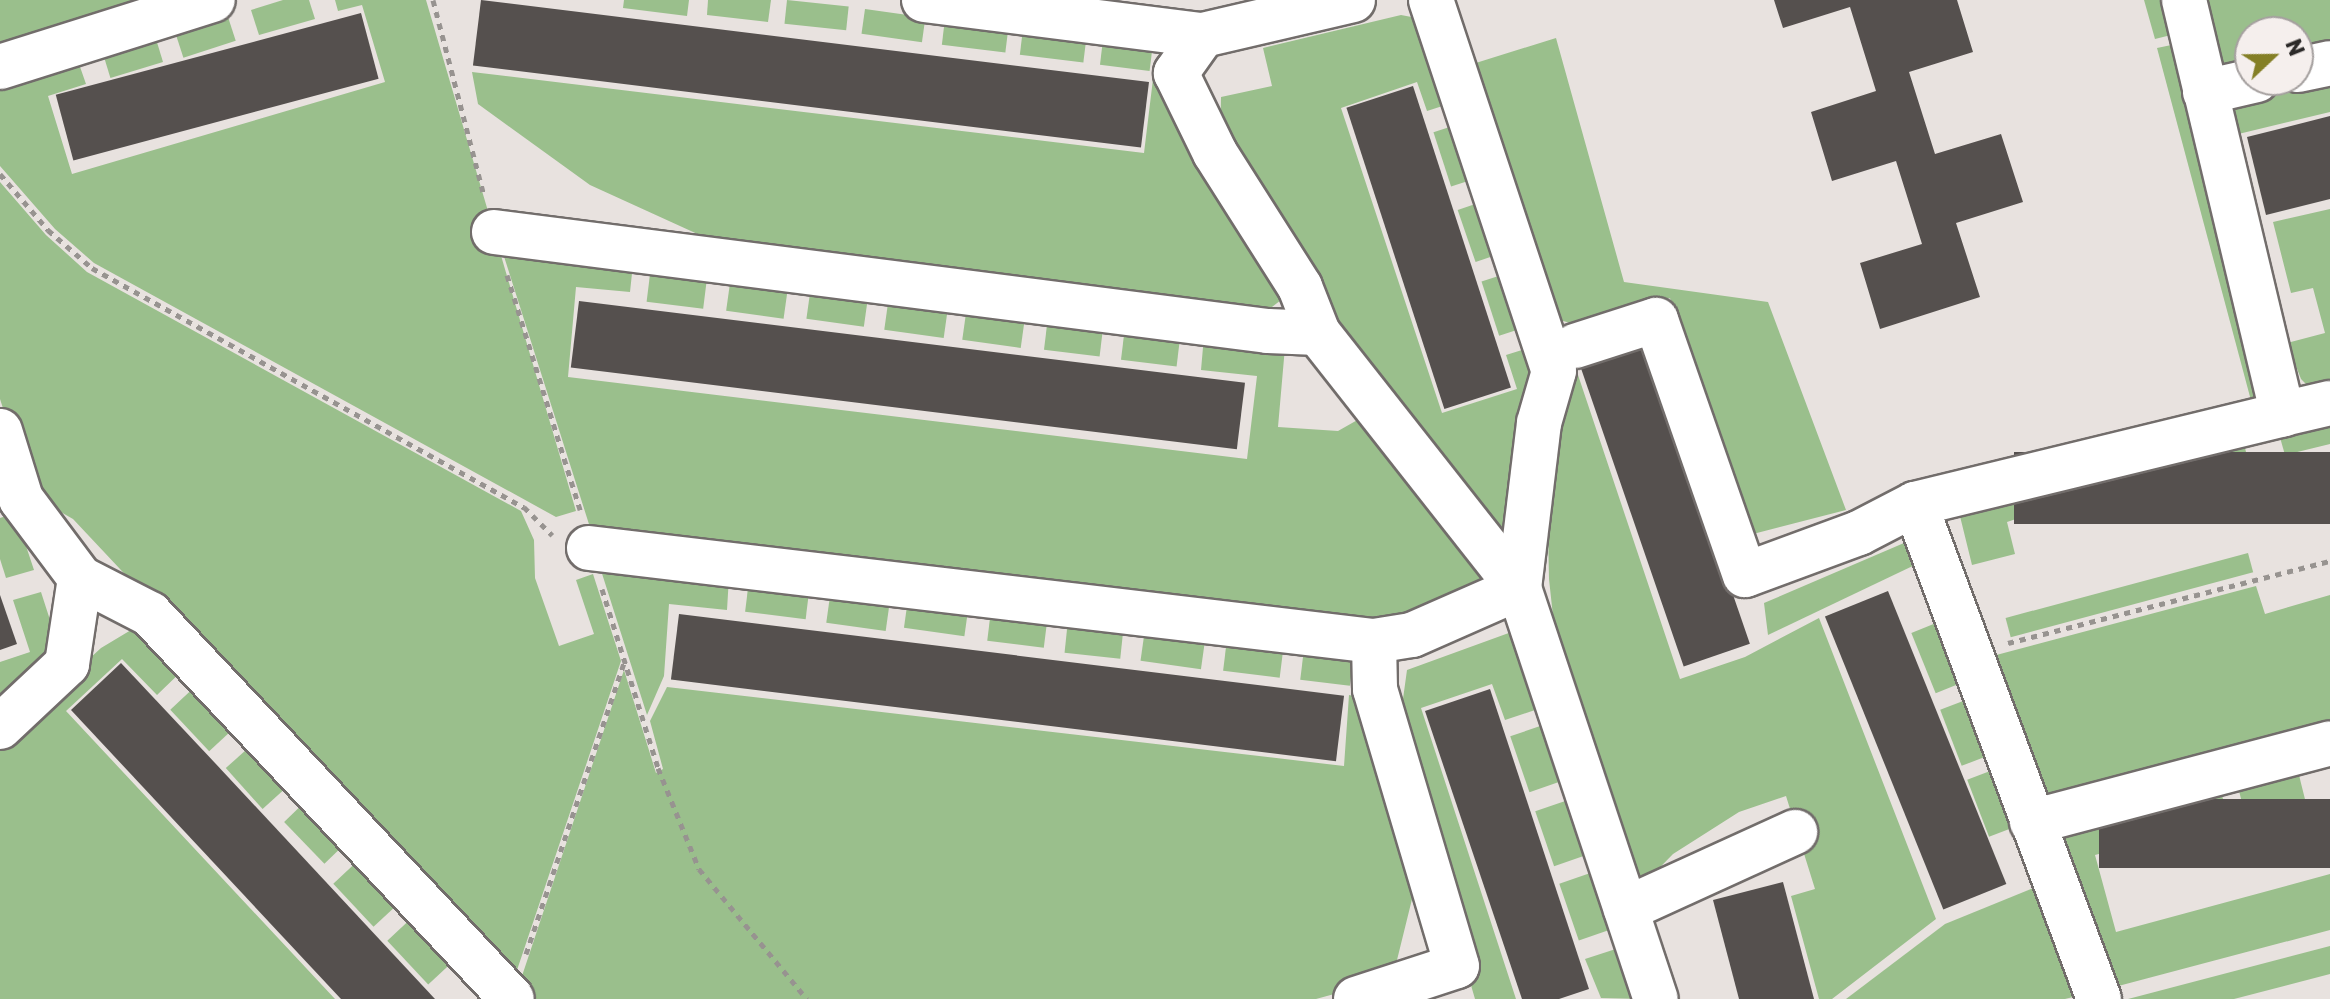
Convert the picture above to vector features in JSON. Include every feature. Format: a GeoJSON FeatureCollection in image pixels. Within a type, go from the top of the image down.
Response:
{"type":"FeatureCollection","features":[{"type":"Feature","properties":{"kind":"street"},"geometry":{"type":"LineString","coordinates":[[0,67],[213,0]]}},
{"type":"Feature","properties":{"kind":"street"},"geometry":{"type":"LineString","coordinates":[[924,0],[1203,35],[1353,0]]}},
{"type":"Feature","properties":{"kind":"street"},"geometry":{"type":"LineString","coordinates":[[1431,0],[1554,371],[1539,423],[1519,588]]}},
{"type":"Feature","properties":{"kind":"street"},"geometry":{"type":"LineString","coordinates":[[2184,0],[2283,414]]}},
{"type":"Feature","properties":{"kind":"street"},"geometry":{"type":"LineString","coordinates":[[1203,35],[1176,73],[1215,153],[1300,287],[1318,333],[1519,588],[1656,999]]}},
{"type":"Feature","properties":{"kind":"street"},"geometry":{"type":"LineString","coordinates":[[2205,92],[2234,85]]}},
{"type":"Feature","properties":{"kind":"street"},"geometry":{"type":"LineString","coordinates":[[494,232],[1268,331],[1318,333]]}},
{"type":"Feature","properties":{"kind":"street"},"geometry":{"type":"LineString","coordinates":[[1575,346],[1656,320],[1745,575],[1859,533],[1915,504],[2330,403]]}},
{"type":"Feature","properties":{"kind":"street"},"geometry":{"type":"LineString","coordinates":[[0,431],[21,499],[80,578],[150,614],[510,997]]}},
{"type":"Feature","properties":{"kind":"street"},"geometry":{"type":"LineString","coordinates":[[1915,504],[2099,999]]}},
{"type":"Feature","properties":{"kind":"street"},"geometry":{"type":"LineString","coordinates":[[589,548],[1374,641],[1412,635],[1519,588]]}},
{"type":"Feature","properties":{"kind":"street"},"geometry":{"type":"LineString","coordinates":[[0,727],[67,664],[80,578]]}},
{"type":"Feature","properties":{"kind":"street"},"geometry":{"type":"LineString","coordinates":[[1356,999],[1457,966],[1375,689],[1374,641]]}},
{"type":"Feature","properties":{"kind":"street"},"geometry":{"type":"LineString","coordinates":[[2032,822],[2330,743]]}},
{"type":"Feature","properties":{"kind":"street"},"geometry":{"type":"LineString","coordinates":[[1626,909],[1795,832]]}},
{"type":"Feature","properties":{"kind":"path"},"geometry":{"type":"LineString","coordinates":[[0,174],[48,230],[92,268],[524,507],[556,540],[589,548]]}},
{"type":"Feature","properties":{"kind":"path"},"geometry":{"type":"LineString","coordinates":[[1969,653],[2330,561]]}},
{"type":"Feature","properties":{"kind":"path"},"geometry":{"type":"LineString","coordinates":[[510,997],[625,658]]}},
{"type":"Feature","properties":{"kind":"green space"},"geometry":{"type":"Polygon","coordinates":[[[0,0],[153,0],[0,48],[0,0]]]}},
{"type":"Feature","properties":{"kind":"green space"},"geometry":{"type":"Polygon","coordinates":[[[283,0],[309,0],[315,19],[259,35],[251,10],[283,0]]]}},
{"type":"Feature","properties":{"kind":"green space"},"geometry":{"type":"Polygon","coordinates":[[[335,0],[426,0],[576,511],[556,517],[94,263],[55,229],[0,166],[0,85],[78,61],[86,84],[48,96],[72,174],[385,82],[362,5],[338,11],[335,0]]]}},
{"type":"Feature","properties":{"kind":"green space"},"geometry":{"type":"Polygon","coordinates":[[[624,0],[689,0],[687,16],[623,8],[624,0]]]}},
{"type":"Feature","properties":{"kind":"green space"},"geometry":{"type":"Polygon","coordinates":[[[708,0],[771,0],[768,22],[707,15],[708,0]]]}},
{"type":"Feature","properties":{"kind":"green space"},"geometry":{"type":"Polygon","coordinates":[[[787,0],[849,6],[846,30],[784,24],[787,0]]]}},
{"type":"Feature","properties":{"kind":"green space"},"geometry":{"type":"Polygon","coordinates":[[[2144,0],[2171,0],[2179,33],[2155,39],[2144,0]]]}},
{"type":"Feature","properties":{"kind":"green space"},"geometry":{"type":"Polygon","coordinates":[[[2196,0],[2330,0],[2330,53],[2314,56],[2314,16],[2234,16],[2234,75],[2214,80],[2196,0]]]}},
{"type":"Feature","properties":{"kind":"green space"},"geometry":{"type":"Polygon","coordinates":[[[865,9],[925,17],[922,42],[862,34],[865,9]]]}},
{"type":"Feature","properties":{"kind":"green space"},"geometry":{"type":"Polygon","coordinates":[[[1401,15],[1422,19],[1455,102],[1427,111],[1417,82],[1341,108],[1442,413],[1517,389],[1506,355],[1535,346],[1507,531],[1498,550],[1409,435],[1220,152],[1221,97],[1272,86],[1263,48],[1401,15]]]}},
{"type":"Feature","properties":{"kind":"green space"},"geometry":{"type":"Polygon","coordinates":[[[228,17],[236,41],[183,58],[176,34],[228,17]]]}},
{"type":"Feature","properties":{"kind":"green space"},"geometry":{"type":"Polygon","coordinates":[[[945,19],[1009,27],[1005,53],[942,45],[945,19]]]}},
{"type":"Feature","properties":{"kind":"green space"},"geometry":{"type":"Polygon","coordinates":[[[1023,29],[1087,37],[1083,63],[1020,55],[1023,29]]]}},
{"type":"Feature","properties":{"kind":"green space"},"geometry":{"type":"Polygon","coordinates":[[[1556,38],[1624,282],[1768,302],[1846,510],[1753,534],[1744,522],[1670,298],[1577,325],[1553,318],[1463,67],[1556,38]]]}},
{"type":"Feature","properties":{"kind":"green space"},"geometry":{"type":"Polygon","coordinates":[[[156,39],[163,62],[110,78],[103,55],[156,39]]]}},
{"type":"Feature","properties":{"kind":"green space"},"geometry":{"type":"Polygon","coordinates":[[[1103,40],[1153,46],[1150,71],[1100,65],[1103,40]]]}},
{"type":"Feature","properties":{"kind":"green space"},"geometry":{"type":"Polygon","coordinates":[[[2181,43],[2269,404],[2253,408],[2157,48],[2181,43]]]}},
{"type":"Feature","properties":{"kind":"green space"},"geometry":{"type":"Polygon","coordinates":[[[472,72],[1144,153],[1153,79],[1162,81],[1294,290],[1259,317],[726,247],[590,185],[478,104],[472,72]]]}},
{"type":"Feature","properties":{"kind":"green space"},"geometry":{"type":"Polygon","coordinates":[[[2330,73],[2330,112],[2226,137],[2232,96],[2314,96],[2314,77],[2330,73]]]}},
{"type":"Feature","properties":{"kind":"green space"},"geometry":{"type":"Polygon","coordinates":[[[1462,123],[1480,177],[1451,186],[1433,132],[1462,123]]]}},
{"type":"Feature","properties":{"kind":"green space"},"geometry":{"type":"Polygon","coordinates":[[[0,182],[46,235],[87,272],[521,511],[534,540],[535,578],[559,646],[594,634],[576,580],[593,574],[621,661],[514,979],[508,982],[73,519],[31,495],[0,399],[0,182]]]}},
{"type":"Feature","properties":{"kind":"green space"},"geometry":{"type":"Polygon","coordinates":[[[1487,200],[1505,252],[1476,262],[1458,210],[1487,200]]]}},
{"type":"Feature","properties":{"kind":"green space"},"geometry":{"type":"Polygon","coordinates":[[[2330,209],[2330,393],[2311,389],[2301,379],[2287,343],[2325,333],[2313,288],[2291,293],[2273,222],[2330,209]]]}},
{"type":"Feature","properties":{"kind":"green space"},"geometry":{"type":"Polygon","coordinates":[[[501,247],[633,264],[630,292],[576,287],[568,377],[1247,459],[1257,376],[1201,370],[1204,336],[1285,347],[1278,427],[1338,431],[1368,414],[1491,583],[1405,627],[594,540],[501,247]]]}},
{"type":"Feature","properties":{"kind":"green space"},"geometry":{"type":"Polygon","coordinates":[[[651,266],[708,273],[703,309],[647,302],[651,266]]]}},
{"type":"Feature","properties":{"kind":"green space"},"geometry":{"type":"Polygon","coordinates":[[[1511,272],[1529,326],[1499,336],[1482,282],[1511,272]]]}},
{"type":"Feature","properties":{"kind":"green space"},"geometry":{"type":"Polygon","coordinates":[[[731,276],[788,284],[784,319],[726,311],[731,276]]]}},
{"type":"Feature","properties":{"kind":"green space"},"geometry":{"type":"Polygon","coordinates":[[[811,286],[868,294],[864,327],[806,319],[811,286]]]}},
{"type":"Feature","properties":{"kind":"green space"},"geometry":{"type":"Polygon","coordinates":[[[889,296],[948,304],[944,338],[884,330],[889,296]]]}},
{"type":"Feature","properties":{"kind":"green space"},"geometry":{"type":"Polygon","coordinates":[[[967,306],[1025,314],[1021,348],[962,340],[967,306]]]}},
{"type":"Feature","properties":{"kind":"green space"},"geometry":{"type":"Polygon","coordinates":[[[1048,317],[1104,324],[1100,357],[1044,350],[1048,317]]]}},
{"type":"Feature","properties":{"kind":"green space"},"geometry":{"type":"Polygon","coordinates":[[[1125,327],[1181,334],[1177,367],[1121,360],[1125,327]]]}},
{"type":"Feature","properties":{"kind":"green space"},"geometry":{"type":"Polygon","coordinates":[[[1576,369],[1680,679],[1745,657],[1819,618],[1936,919],[1832,999],[1819,999],[1791,896],[1815,889],[1786,796],[1739,812],[1673,854],[1633,895],[1560,681],[1549,579],[1546,424],[1576,369]]]}},
{"type":"Feature","properties":{"kind":"green space"},"geometry":{"type":"Polygon","coordinates":[[[2330,414],[2330,444],[2285,455],[2277,427],[2330,414]]]}},
{"type":"Feature","properties":{"kind":"green space"},"geometry":{"type":"Polygon","coordinates":[[[2242,436],[2249,464],[2113,498],[2106,470],[2242,436]]]}},
{"type":"Feature","properties":{"kind":"green space"},"geometry":{"type":"Polygon","coordinates":[[[2012,491],[2019,518],[2007,522],[2015,554],[1972,565],[1957,504],[2012,491]]]}},
{"type":"Feature","properties":{"kind":"green space"},"geometry":{"type":"Polygon","coordinates":[[[15,513],[34,570],[6,578],[0,559],[0,518],[15,513]]]}},
{"type":"Feature","properties":{"kind":"green space"},"geometry":{"type":"Polygon","coordinates":[[[1911,540],[1919,563],[1768,635],[1764,603],[1911,540]]]}},
{"type":"Feature","properties":{"kind":"green space"},"geometry":{"type":"Polygon","coordinates":[[[2248,553],[2253,572],[2011,637],[2006,618],[2248,553]]]}},
{"type":"Feature","properties":{"kind":"green space"},"geometry":{"type":"Polygon","coordinates":[[[598,561],[729,577],[727,610],[669,604],[664,676],[647,715],[598,561]]]}},
{"type":"Feature","properties":{"kind":"green space"},"geometry":{"type":"Polygon","coordinates":[[[749,580],[810,587],[806,619],[745,612],[749,580]]]}},
{"type":"Feature","properties":{"kind":"green space"},"geometry":{"type":"Polygon","coordinates":[[[2256,586],[2265,614],[2330,595],[2330,732],[2037,808],[1985,658],[2256,586]]]}},
{"type":"Feature","properties":{"kind":"green space"},"geometry":{"type":"Polygon","coordinates":[[[831,589],[890,597],[886,631],[826,623],[831,589]]]}},
{"type":"Feature","properties":{"kind":"green space"},"geometry":{"type":"Polygon","coordinates":[[[41,592],[61,654],[0,714],[0,662],[30,652],[13,600],[41,592]]]}},
{"type":"Feature","properties":{"kind":"green space"},"geometry":{"type":"Polygon","coordinates":[[[908,599],[968,607],[964,636],[904,628],[908,599]]]}},
{"type":"Feature","properties":{"kind":"green space"},"geometry":{"type":"Polygon","coordinates":[[[991,610],[1048,617],[1044,648],[987,641],[991,610]]]}},
{"type":"Feature","properties":{"kind":"green space"},"geometry":{"type":"Polygon","coordinates":[[[1068,620],[1124,626],[1120,659],[1065,653],[1068,620]]]}},
{"type":"Feature","properties":{"kind":"green space"},"geometry":{"type":"Polygon","coordinates":[[[1941,621],[1965,681],[1936,693],[1911,633],[1941,621]]]}},
{"type":"Feature","properties":{"kind":"green space"},"geometry":{"type":"Polygon","coordinates":[[[1145,629],[1205,637],[1201,669],[1141,661],[1145,629]]]}},
{"type":"Feature","properties":{"kind":"green space"},"geometry":{"type":"Polygon","coordinates":[[[131,630],[143,630],[187,666],[157,695],[122,659],[66,711],[335,999],[0,999],[0,741],[101,648],[131,630]]]}},
{"type":"Feature","properties":{"kind":"green space"},"geometry":{"type":"Polygon","coordinates":[[[1517,630],[1544,707],[1505,720],[1492,684],[1421,708],[1516,999],[1475,999],[1398,735],[1407,670],[1517,630]]]}},
{"type":"Feature","properties":{"kind":"green space"},"geometry":{"type":"Polygon","coordinates":[[[1227,639],[1284,646],[1280,678],[1223,671],[1227,639]]]}},
{"type":"Feature","properties":{"kind":"green space"},"geometry":{"type":"Polygon","coordinates":[[[1304,649],[1354,655],[1350,686],[1300,680],[1304,649]]]}},
{"type":"Feature","properties":{"kind":"green space"},"geometry":{"type":"Polygon","coordinates":[[[624,670],[656,773],[663,769],[650,721],[667,687],[1344,766],[1349,695],[1363,698],[1415,887],[1397,960],[1367,985],[1316,999],[525,999],[517,991],[624,670]]]}},
{"type":"Feature","properties":{"kind":"green space"},"geometry":{"type":"Polygon","coordinates":[[[201,681],[240,723],[209,751],[170,710],[201,681]]]}},
{"type":"Feature","properties":{"kind":"green space"},"geometry":{"type":"Polygon","coordinates":[[[1971,698],[1993,754],[1962,766],[1940,710],[1971,698]]]}},
{"type":"Feature","properties":{"kind":"green space"},"geometry":{"type":"Polygon","coordinates":[[[1549,723],[1568,779],[1529,792],[1510,736],[1549,723]]]}},
{"type":"Feature","properties":{"kind":"green space"},"geometry":{"type":"Polygon","coordinates":[[[257,740],[294,781],[263,809],[226,768],[257,740]]]}},
{"type":"Feature","properties":{"kind":"green space"},"geometry":{"type":"Polygon","coordinates":[[[2296,763],[2305,799],[2245,814],[2236,778],[2296,763]]]}},
{"type":"Feature","properties":{"kind":"green space"},"geometry":{"type":"Polygon","coordinates":[[[1998,768],[2020,825],[1989,837],[1967,780],[1998,768]]]}},
{"type":"Feature","properties":{"kind":"green space"},"geometry":{"type":"Polygon","coordinates":[[[2219,783],[2228,819],[2169,834],[2160,798],[2219,783]]]}},
{"type":"Feature","properties":{"kind":"green space"},"geometry":{"type":"Polygon","coordinates":[[[310,797],[350,839],[324,864],[284,822],[310,797]]]}},
{"type":"Feature","properties":{"kind":"green space"},"geometry":{"type":"Polygon","coordinates":[[[1574,798],[1593,853],[1554,866],[1535,811],[1574,798]]]}},
{"type":"Feature","properties":{"kind":"green space"},"geometry":{"type":"Polygon","coordinates":[[[2141,804],[2151,840],[2095,855],[2116,932],[2330,874],[2330,930],[2107,989],[2045,828],[2141,804]]]}},
{"type":"Feature","properties":{"kind":"green space"},"geometry":{"type":"Polygon","coordinates":[[[364,855],[404,898],[374,927],[333,884],[364,855]]]}},
{"type":"Feature","properties":{"kind":"green space"},"geometry":{"type":"Polygon","coordinates":[[[1599,870],[1619,927],[1579,940],[1559,884],[1599,870]]]}},
{"type":"Feature","properties":{"kind":"green space"},"geometry":{"type":"Polygon","coordinates":[[[2043,884],[2085,994],[2065,999],[1846,999],[1945,924],[2043,884]]]}},
{"type":"Feature","properties":{"kind":"green space"},"geometry":{"type":"Polygon","coordinates":[[[418,912],[459,956],[428,985],[387,941],[418,912]]]}},
{"type":"Feature","properties":{"kind":"green space"},"geometry":{"type":"Polygon","coordinates":[[[1625,946],[1643,999],[1601,998],[1585,959],[1625,946]]]}},
{"type":"Feature","properties":{"kind":"green space"},"geometry":{"type":"Polygon","coordinates":[[[2330,946],[2330,974],[2234,999],[2128,999],[2330,946]]]}},
{"type":"Feature","properties":{"kind":"building"},"geometry":{"type":"Polygon","coordinates":[[[481,0],[1149,82],[1141,148],[473,66],[481,0]]]}},
{"type":"Feature","properties":{"kind":"building"},"geometry":{"type":"Polygon","coordinates":[[[1774,0],[1957,0],[1973,52],[1909,72],[1935,154],[2001,134],[2023,202],[1956,223],[1980,297],[1880,329],[1860,263],[1922,244],[1896,161],[1832,181],[1811,112],[1876,91],[1850,7],[1783,28],[1774,0]]]}},
{"type":"Feature","properties":{"kind":"building"},"geometry":{"type":"Polygon","coordinates":[[[361,13],[379,79],[73,160],[56,95],[361,13]]]}},
{"type":"Feature","properties":{"kind":"building"},"geometry":{"type":"Polygon","coordinates":[[[1413,86],[1511,387],[1444,409],[1346,108],[1413,86]]]}},
{"type":"Feature","properties":{"kind":"building"},"geometry":{"type":"Polygon","coordinates":[[[2330,116],[2330,199],[2266,215],[2247,137],[2330,116]]]}},
{"type":"Feature","properties":{"kind":"building"},"geometry":{"type":"Polygon","coordinates":[[[579,301],[1245,383],[1237,449],[571,368],[579,301]]]}},
{"type":"Feature","properties":{"kind":"building"},"geometry":{"type":"Polygon","coordinates":[[[1647,345],[1750,644],[1684,667],[1581,368],[1647,345]]]}},
{"type":"Feature","properties":{"kind":"building"},"geometry":{"type":"Polygon","coordinates":[[[2014,452],[2330,452],[2330,524],[2014,524],[2014,452]]]}},
{"type":"Feature","properties":{"kind":"building"},"geometry":{"type":"Polygon","coordinates":[[[1888,591],[2006,884],[1943,909],[1825,616],[1888,591]]]}},
{"type":"Feature","properties":{"kind":"building"},"geometry":{"type":"Polygon","coordinates":[[[0,595],[17,644],[0,650],[0,595]]]}},
{"type":"Feature","properties":{"kind":"building"},"geometry":{"type":"Polygon","coordinates":[[[679,614],[1344,696],[1336,761],[671,680],[679,614]]]}},
{"type":"Feature","properties":{"kind":"building"},"geometry":{"type":"Polygon","coordinates":[[[121,663],[435,999],[341,999],[71,710],[121,663]]]}},
{"type":"Feature","properties":{"kind":"building"},"geometry":{"type":"Polygon","coordinates":[[[1490,689],[1589,989],[1559,999],[1522,999],[1425,711],[1490,689]]]}},
{"type":"Feature","properties":{"kind":"building"},"geometry":{"type":"Polygon","coordinates":[[[2099,799],[2330,799],[2330,868],[2099,868],[2099,799]]]}},
{"type":"Feature","properties":{"kind":"building"},"geometry":{"type":"Polygon","coordinates":[[[1783,882],[1814,999],[1739,999],[1713,900],[1783,882]]]}}]}
